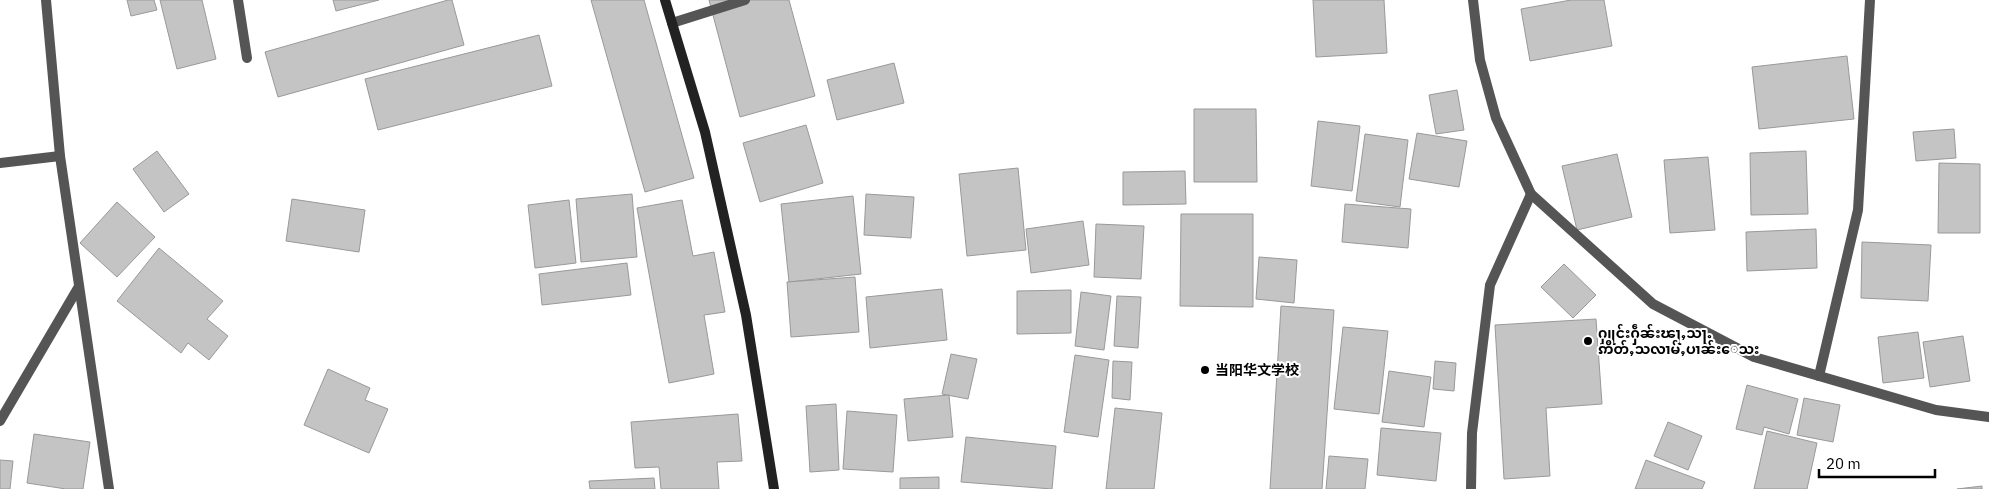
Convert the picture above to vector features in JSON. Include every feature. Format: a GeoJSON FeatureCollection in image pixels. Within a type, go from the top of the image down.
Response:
{"type":"FeatureCollection","features":[{"type":"Feature","properties":{"kind":"street"},"geometry":{"type":"LineString","coordinates":[[46,0],[60,156],[109,489]]}},
{"type":"Feature","properties":{"kind":"street"},"geometry":{"type":"LineString","coordinates":[[238,0],[247,58]]}},
{"type":"Feature","properties":{"kind":"street"},"geometry":{"type":"LineString","coordinates":[[665,0],[705,132],[746,316],[774,489]]}},
{"type":"Feature","properties":{"kind":"street"},"geometry":{"type":"LineString","coordinates":[[672,23],[744,0]]}},
{"type":"Feature","properties":{"kind":"street"},"geometry":{"type":"LineString","coordinates":[[1473,0],[1480,60],[1496,118],[1531,194],[1653,304],[1754,357],[1936,410],[1989,416]]}},
{"type":"Feature","properties":{"kind":"street"},"geometry":{"type":"LineString","coordinates":[[1820,376],[1858,210],[1870,0]]}},
{"type":"Feature","properties":{"kind":"street"},"geometry":{"type":"LineString","coordinates":[[0,163],[60,156]]}},
{"type":"Feature","properties":{"kind":"street"},"geometry":{"type":"LineString","coordinates":[[1471,489],[1472,433],[1490,285],[1531,194]]}},
{"type":"Feature","properties":{"kind":"street"},"geometry":{"type":"LineString","coordinates":[[0,421],[78,288]]}},
{"type":"Feature","properties":{"kind":"building"},"geometry":{"type":"Polygon","coordinates":[[[127,0],[154,0],[157,10],[131,16],[127,0]]]}},
{"type":"Feature","properties":{"kind":"building"},"geometry":{"type":"Polygon","coordinates":[[[160,0],[202,0],[216,59],[177,69],[160,0]]]}},
{"type":"Feature","properties":{"kind":"building"},"geometry":{"type":"Polygon","coordinates":[[[333,0],[379,0],[336,11],[333,0]]]}},
{"type":"Feature","properties":{"kind":"building"},"geometry":{"type":"Polygon","coordinates":[[[452,0],[464,45],[278,97],[265,52],[452,0]]]}},
{"type":"Feature","properties":{"kind":"building"},"geometry":{"type":"Polygon","coordinates":[[[591,0],[644,0],[694,178],[645,192],[591,0]]]}},
{"type":"Feature","properties":{"kind":"building"},"geometry":{"type":"Polygon","coordinates":[[[709,0],[789,0],[815,96],[740,117],[709,0]]]}},
{"type":"Feature","properties":{"kind":"building"},"geometry":{"type":"Polygon","coordinates":[[[1313,0],[1384,0],[1387,53],[1316,57],[1313,0]]]}},
{"type":"Feature","properties":{"kind":"building"},"geometry":{"type":"Polygon","coordinates":[[[1571,0],[1604,0],[1612,46],[1530,61],[1521,9],[1571,0]]]}},
{"type":"Feature","properties":{"kind":"building"},"geometry":{"type":"Polygon","coordinates":[[[539,35],[552,86],[378,130],[365,79],[539,35]]]}},
{"type":"Feature","properties":{"kind":"building"},"geometry":{"type":"Polygon","coordinates":[[[1847,56],[1854,119],[1759,129],[1752,67],[1847,56]]]}},
{"type":"Feature","properties":{"kind":"building"},"geometry":{"type":"Polygon","coordinates":[[[894,63],[904,103],[837,120],[827,80],[894,63]]]}},
{"type":"Feature","properties":{"kind":"building"},"geometry":{"type":"Polygon","coordinates":[[[1457,90],[1464,130],[1436,134],[1429,95],[1457,90]]]}},
{"type":"Feature","properties":{"kind":"building"},"geometry":{"type":"Polygon","coordinates":[[[1194,109],[1256,109],[1257,182],[1194,182],[1194,109]]]}},
{"type":"Feature","properties":{"kind":"building"},"geometry":{"type":"Polygon","coordinates":[[[1318,121],[1360,126],[1352,191],[1311,186],[1318,121]]]}},
{"type":"Feature","properties":{"kind":"building"},"geometry":{"type":"Polygon","coordinates":[[[806,125],[823,183],[760,202],[743,143],[806,125]]]}},
{"type":"Feature","properties":{"kind":"building"},"geometry":{"type":"Polygon","coordinates":[[[1954,129],[1956,158],[1916,161],[1913,132],[1954,129]]]}},
{"type":"Feature","properties":{"kind":"building"},"geometry":{"type":"Polygon","coordinates":[[[1417,133],[1467,141],[1459,187],[1409,179],[1417,133]]]}},
{"type":"Feature","properties":{"kind":"building"},"geometry":{"type":"Polygon","coordinates":[[[1365,134],[1408,140],[1400,207],[1356,201],[1365,134]]]}},
{"type":"Feature","properties":{"kind":"building"},"geometry":{"type":"Polygon","coordinates":[[[157,151],[189,194],[164,212],[133,169],[157,151]]]}},
{"type":"Feature","properties":{"kind":"building"},"geometry":{"type":"Polygon","coordinates":[[[1806,151],[1808,214],[1751,215],[1750,153],[1806,151]]]}},
{"type":"Feature","properties":{"kind":"building"},"geometry":{"type":"Polygon","coordinates":[[[1617,154],[1632,217],[1577,230],[1562,166],[1617,154]]]}},
{"type":"Feature","properties":{"kind":"building"},"geometry":{"type":"Polygon","coordinates":[[[1708,157],[1715,230],[1670,233],[1664,160],[1708,157]]]}},
{"type":"Feature","properties":{"kind":"building"},"geometry":{"type":"Polygon","coordinates":[[[1939,163],[1980,164],[1980,233],[1938,233],[1939,163]]]}},
{"type":"Feature","properties":{"kind":"building"},"geometry":{"type":"Polygon","coordinates":[[[1018,168],[1026,250],[967,256],[959,174],[1018,168]]]}},
{"type":"Feature","properties":{"kind":"building"},"geometry":{"type":"Polygon","coordinates":[[[1185,171],[1186,204],[1123,205],[1123,172],[1185,171]]]}},
{"type":"Feature","properties":{"kind":"building"},"geometry":{"type":"Polygon","coordinates":[[[632,194],[637,257],[581,262],[576,199],[632,194]]]}},
{"type":"Feature","properties":{"kind":"building"},"geometry":{"type":"Polygon","coordinates":[[[866,194],[914,197],[911,238],[864,235],[866,194]]]}},
{"type":"Feature","properties":{"kind":"building"},"geometry":{"type":"Polygon","coordinates":[[[853,196],[861,274],[789,282],[781,204],[853,196]]]}},
{"type":"Feature","properties":{"kind":"building"},"geometry":{"type":"Polygon","coordinates":[[[292,199],[365,210],[359,252],[286,241],[292,199]]]}},
{"type":"Feature","properties":{"kind":"building"},"geometry":{"type":"Polygon","coordinates":[[[569,200],[576,263],[535,268],[528,205],[569,200]]]}},
{"type":"Feature","properties":{"kind":"building"},"geometry":{"type":"Polygon","coordinates":[[[682,200],[693,256],[714,252],[725,312],[704,315],[714,374],[669,383],[637,208],[682,200]]]}},
{"type":"Feature","properties":{"kind":"building"},"geometry":{"type":"Polygon","coordinates":[[[117,202],[155,237],[117,277],[80,243],[117,202]]]}},
{"type":"Feature","properties":{"kind":"building"},"geometry":{"type":"Polygon","coordinates":[[[1345,204],[1411,209],[1408,248],[1342,242],[1345,204]]]}},
{"type":"Feature","properties":{"kind":"building"},"geometry":{"type":"Polygon","coordinates":[[[1181,214],[1253,214],[1253,307],[1180,306],[1181,214]]]}},
{"type":"Feature","properties":{"kind":"building"},"geometry":{"type":"Polygon","coordinates":[[[1083,221],[1089,265],[1031,273],[1026,229],[1083,221]]]}},
{"type":"Feature","properties":{"kind":"building"},"geometry":{"type":"Polygon","coordinates":[[[1096,224],[1144,226],[1141,279],[1094,277],[1096,224]]]}},
{"type":"Feature","properties":{"kind":"building"},"geometry":{"type":"Polygon","coordinates":[[[1816,229],[1817,268],[1747,271],[1746,232],[1816,229]]]}},
{"type":"Feature","properties":{"kind":"building"},"geometry":{"type":"Polygon","coordinates":[[[1862,242],[1931,245],[1928,301],[1861,298],[1862,242]]]}},
{"type":"Feature","properties":{"kind":"building"},"geometry":{"type":"Polygon","coordinates":[[[159,248],[223,301],[207,319],[228,336],[209,360],[188,343],[181,353],[117,301],[159,248]]]}},
{"type":"Feature","properties":{"kind":"building"},"geometry":{"type":"Polygon","coordinates":[[[1259,257],[1297,260],[1294,303],[1256,299],[1259,257]]]}},
{"type":"Feature","properties":{"kind":"building"},"geometry":{"type":"Polygon","coordinates":[[[627,263],[631,295],[542,305],[539,274],[627,263]]]}},
{"type":"Feature","properties":{"kind":"building"},"geometry":{"type":"Polygon","coordinates":[[[1564,264],[1596,295],[1573,318],[1541,287],[1564,264]]]}},
{"type":"Feature","properties":{"kind":"building"},"geometry":{"type":"Polygon","coordinates":[[[855,277],[859,332],[791,337],[787,282],[855,277]]]}},
{"type":"Feature","properties":{"kind":"building"},"geometry":{"type":"Polygon","coordinates":[[[942,289],[947,340],[870,348],[866,297],[942,289]]]}},
{"type":"Feature","properties":{"kind":"building"},"geometry":{"type":"Polygon","coordinates":[[[1071,290],[1071,333],[1017,334],[1017,291],[1071,290]]]}},
{"type":"Feature","properties":{"kind":"building"},"geometry":{"type":"Polygon","coordinates":[[[1081,292],[1111,296],[1104,350],[1075,346],[1081,292]]]}},
{"type":"Feature","properties":{"kind":"building"},"geometry":{"type":"Polygon","coordinates":[[[1117,296],[1141,297],[1138,348],[1114,346],[1117,296]]]}},
{"type":"Feature","properties":{"kind":"building"},"geometry":{"type":"Polygon","coordinates":[[[1281,306],[1334,310],[1322,489],[1270,489],[1281,306]]]}},
{"type":"Feature","properties":{"kind":"building"},"geometry":{"type":"Polygon","coordinates":[[[1596,319],[1602,404],[1546,408],[1550,476],[1504,479],[1495,325],[1596,319]]]}},
{"type":"Feature","properties":{"kind":"building"},"geometry":{"type":"Polygon","coordinates":[[[1343,327],[1388,331],[1379,414],[1334,409],[1343,327]]]}},
{"type":"Feature","properties":{"kind":"building"},"geometry":{"type":"Polygon","coordinates":[[[1918,332],[1924,378],[1883,383],[1878,337],[1918,332]]]}},
{"type":"Feature","properties":{"kind":"building"},"geometry":{"type":"Polygon","coordinates":[[[1963,336],[1970,381],[1930,387],[1923,342],[1963,336]]]}},
{"type":"Feature","properties":{"kind":"building"},"geometry":{"type":"Polygon","coordinates":[[[951,354],[977,359],[968,399],[942,394],[951,354]]]}},
{"type":"Feature","properties":{"kind":"building"},"geometry":{"type":"Polygon","coordinates":[[[1075,355],[1109,360],[1098,437],[1064,432],[1075,355]]]}},
{"type":"Feature","properties":{"kind":"building"},"geometry":{"type":"Polygon","coordinates":[[[1113,361],[1132,362],[1130,400],[1112,398],[1113,361]]]}},
{"type":"Feature","properties":{"kind":"building"},"geometry":{"type":"Polygon","coordinates":[[[1435,361],[1456,363],[1454,391],[1433,389],[1435,361]]]}},
{"type":"Feature","properties":{"kind":"building"},"geometry":{"type":"Polygon","coordinates":[[[328,369],[370,388],[365,400],[388,409],[369,453],[304,425],[328,369]]]}},
{"type":"Feature","properties":{"kind":"building"},"geometry":{"type":"Polygon","coordinates":[[[1389,371],[1431,377],[1424,427],[1382,422],[1389,371]]]}},
{"type":"Feature","properties":{"kind":"building"},"geometry":{"type":"Polygon","coordinates":[[[1747,385],[1798,399],[1789,434],[1764,427],[1762,435],[1736,429],[1747,385]]]}},
{"type":"Feature","properties":{"kind":"building"},"geometry":{"type":"Polygon","coordinates":[[[949,395],[953,437],[908,441],[904,399],[949,395]]]}},
{"type":"Feature","properties":{"kind":"building"},"geometry":{"type":"Polygon","coordinates":[[[1804,398],[1840,405],[1833,442],[1797,435],[1804,398]]]}},
{"type":"Feature","properties":{"kind":"building"},"geometry":{"type":"Polygon","coordinates":[[[836,404],[839,470],[810,472],[806,406],[836,404]]]}},
{"type":"Feature","properties":{"kind":"building"},"geometry":{"type":"Polygon","coordinates":[[[1115,408],[1162,413],[1154,489],[1106,489],[1115,408]]]}},
{"type":"Feature","properties":{"kind":"building"},"geometry":{"type":"Polygon","coordinates":[[[847,411],[897,415],[893,472],[843,469],[847,411]]]}},
{"type":"Feature","properties":{"kind":"building"},"geometry":{"type":"Polygon","coordinates":[[[738,414],[742,461],[717,462],[719,489],[661,489],[659,467],[635,468],[631,422],[738,414]]]}},
{"type":"Feature","properties":{"kind":"building"},"geometry":{"type":"Polygon","coordinates":[[[1668,422],[1702,436],[1688,470],[1654,456],[1668,422]]]}},
{"type":"Feature","properties":{"kind":"building"},"geometry":{"type":"Polygon","coordinates":[[[1381,428],[1441,433],[1436,481],[1377,475],[1381,428]]]}},
{"type":"Feature","properties":{"kind":"building"},"geometry":{"type":"Polygon","coordinates":[[[1767,431],[1817,443],[1807,489],[1754,489],[1767,431]]]}},
{"type":"Feature","properties":{"kind":"building"},"geometry":{"type":"Polygon","coordinates":[[[34,434],[90,442],[83,489],[66,489],[27,483],[34,434]]]}},
{"type":"Feature","properties":{"kind":"building"},"geometry":{"type":"Polygon","coordinates":[[[966,437],[1056,446],[1052,489],[961,482],[966,437]]]}},
{"type":"Feature","properties":{"kind":"building"},"geometry":{"type":"Polygon","coordinates":[[[1329,456],[1368,459],[1365,489],[1326,489],[1329,456]]]}},
{"type":"Feature","properties":{"kind":"building"},"geometry":{"type":"Polygon","coordinates":[[[0,460],[13,461],[10,489],[0,489],[0,460]]]}},
{"type":"Feature","properties":{"kind":"building"},"geometry":{"type":"Polygon","coordinates":[[[1646,460],[1705,482],[1702,489],[1635,489],[1646,460]]]}},
{"type":"Feature","properties":{"kind":"building"},"geometry":{"type":"Polygon","coordinates":[[[939,477],[939,489],[900,489],[900,478],[939,477]]]}},
{"type":"Feature","properties":{"kind":"building"},"geometry":{"type":"Polygon","coordinates":[[[654,478],[655,489],[590,489],[589,481],[654,478]]]}},
{"type":"Feature","properties":{"kind":"building"},"geometry":{"type":"Polygon","coordinates":[[[1982,486],[1982,489],[1957,489],[1982,486]]]}},
{"type":"Feature","properties":{"kind":"place","name":"ႁူင်းႁဵၼ်းၽႃႇသႃႇ ဢိတ်ႇသလၢမ်ႇပၢၼ်းေသး"},"geometry":{"type":"Point","coordinates":[1588,341]}},
{"type":"Feature","properties":{"kind":"place","name":"当阳华文学校"},"geometry":{"type":"Point","coordinates":[1205,370]}}]}
